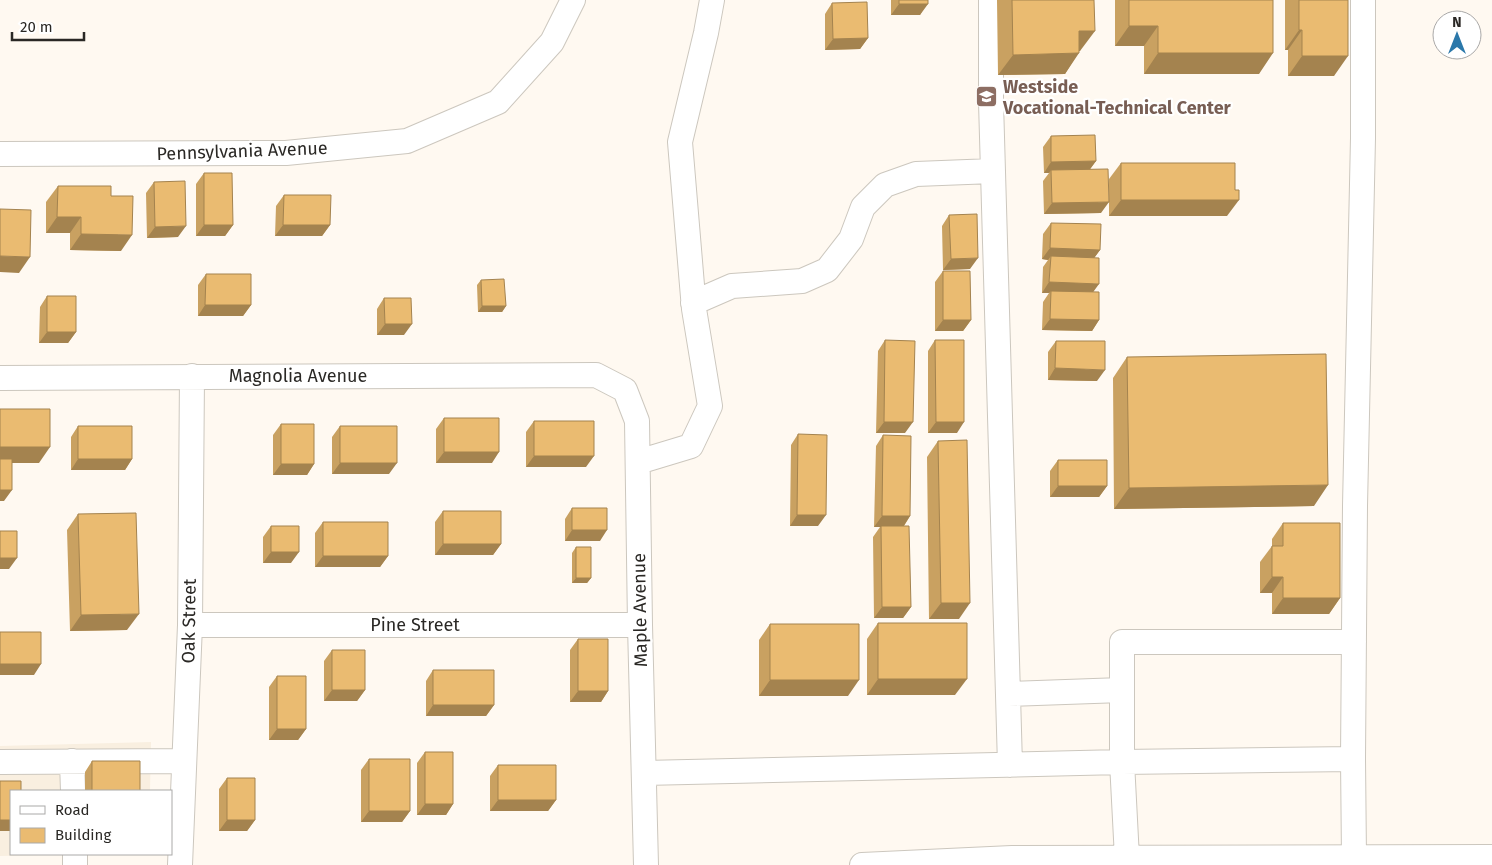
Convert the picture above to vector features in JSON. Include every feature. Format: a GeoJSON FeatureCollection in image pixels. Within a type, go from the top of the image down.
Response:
{"type":"FeatureCollection","features":[{"type":"Feature","properties":{"kind":"street","name":"Pennsylvania Avenue"},"geometry":{"type":"LineString","coordinates":[[0,154],[286,153],[407,141],[498,102],[552,42],[573,0]]}},
{"type":"Feature","properties":{"kind":"street"},"geometry":{"type":"LineString","coordinates":[[638,462],[691,446],[710,406],[693,303],[680,142],[712,0]]}},
{"type":"Feature","properties":{"kind":"street"},"geometry":{"type":"LineString","coordinates":[[991,0],[991,102],[1010,765]]}},
{"type":"Feature","properties":{"kind":"street"},"geometry":{"type":"LineString","coordinates":[[1354,858],[1355,506],[1363,138],[1363,0]]}},
{"type":"Feature","properties":{"kind":"street"},"geometry":{"type":"LineString","coordinates":[[693,303],[732,286],[802,281],[827,270],[851,239],[863,207],[885,185],[916,174],[993,171]]}},
{"type":"Feature","properties":{"kind":"street","name":"Maple Avenue"},"geometry":{"type":"LineString","coordinates":[[596,375],[625,390],[637,421],[646,865]]}},
{"type":"Feature","properties":{"kind":"street","name":"Magnolia Avenue"},"geometry":{"type":"LineString","coordinates":[[0,378],[596,375]]}},
{"type":"Feature","properties":{"kind":"street","name":"Oak Street"},"geometry":{"type":"LineString","coordinates":[[180,865],[190,625],[192,376]]}},
{"type":"Feature","properties":{"kind":"street","name":"Pine Street"},"geometry":{"type":"LineString","coordinates":[[190,625],[640,625]]}},
{"type":"Feature","properties":{"kind":"street"},"geometry":{"type":"LineString","coordinates":[[1127,858],[1122,762],[1122,642],[1354,642]]}},
{"type":"Feature","properties":{"kind":"street"},"geometry":{"type":"LineString","coordinates":[[1008,694],[1122,690]]}},
{"type":"Feature","properties":{"kind":"street"},"geometry":{"type":"LineString","coordinates":[[644,773],[1122,762],[1353,759]]}},
{"type":"Feature","properties":{"kind":"street"},"geometry":{"type":"LineString","coordinates":[[72,761],[73,790]]}},
{"type":"Feature","properties":{"kind":"street"},"geometry":{"type":"LineString","coordinates":[[0,762],[184,761]]}},
{"type":"Feature","properties":{"kind":"street"},"geometry":{"type":"LineString","coordinates":[[862,865],[1127,858],[1492,857]]}},
{"type":"Feature","properties":{"kind":"shaded area"},"geometry":{"type":"Polygon","coordinates":[[[151,742],[150,790],[10,790],[10,855],[46,855],[0,856],[0,746],[151,742]]]}},
{"type":"Feature","properties":{"kind":"building"},"geometry":{"type":"Polygon","coordinates":[[[899,0],[928,0],[928,4],[899,4],[899,0]]]}},
{"type":"Feature","properties":{"kind":"building"},"geometry":{"type":"Polygon","coordinates":[[[1012,0],[1094,0],[1095,31],[1079,31],[1079,53],[1013,55],[1012,0]]]}},
{"type":"Feature","properties":{"kind":"building"},"geometry":{"type":"Polygon","coordinates":[[[1129,0],[1273,0],[1273,53],[1158,53],[1158,26],[1129,26],[1129,0]]]}},
{"type":"Feature","properties":{"kind":"building"},"geometry":{"type":"Polygon","coordinates":[[[1299,0],[1348,0],[1348,56],[1302,56],[1302,30],[1299,30],[1299,0]]]}},
{"type":"Feature","properties":{"kind":"building"},"geometry":{"type":"Polygon","coordinates":[[[867,2],[868,38],[833,39],[832,3],[867,2]]]}},
{"type":"Feature","properties":{"kind":"building"},"geometry":{"type":"Polygon","coordinates":[[[1095,135],[1096,161],[1051,162],[1051,136],[1095,135]]]}},
{"type":"Feature","properties":{"kind":"building"},"geometry":{"type":"Polygon","coordinates":[[[1121,163],[1235,163],[1235,190],[1239,190],[1239,200],[1121,200],[1121,163]]]}},
{"type":"Feature","properties":{"kind":"building"},"geometry":{"type":"Polygon","coordinates":[[[1108,169],[1109,202],[1052,203],[1051,170],[1108,169]]]}},
{"type":"Feature","properties":{"kind":"building"},"geometry":{"type":"Polygon","coordinates":[[[204,173],[232,173],[233,225],[204,225],[204,173]]]}},
{"type":"Feature","properties":{"kind":"building"},"geometry":{"type":"Polygon","coordinates":[[[185,181],[186,226],[155,227],[154,182],[185,181]]]}},
{"type":"Feature","properties":{"kind":"building"},"geometry":{"type":"Polygon","coordinates":[[[58,186],[111,186],[111,196],[133,196],[132,235],[81,234],[81,217],[57,217],[58,186]]]}},
{"type":"Feature","properties":{"kind":"building"},"geometry":{"type":"Polygon","coordinates":[[[284,195],[331,195],[330,225],[283,225],[284,195]]]}},
{"type":"Feature","properties":{"kind":"building"},"geometry":{"type":"Polygon","coordinates":[[[0,209],[31,210],[30,257],[0,256],[0,209]]]}},
{"type":"Feature","properties":{"kind":"building"},"geometry":{"type":"Polygon","coordinates":[[[977,214],[978,258],[951,259],[949,215],[977,214]]]}},
{"type":"Feature","properties":{"kind":"building"},"geometry":{"type":"Polygon","coordinates":[[[1051,223],[1101,224],[1100,250],[1050,248],[1051,223]]]}},
{"type":"Feature","properties":{"kind":"building"},"geometry":{"type":"Polygon","coordinates":[[[1051,256],[1099,258],[1099,284],[1049,282],[1051,256]]]}},
{"type":"Feature","properties":{"kind":"building"},"geometry":{"type":"Polygon","coordinates":[[[943,271],[970,271],[971,320],[943,320],[943,271]]]}},
{"type":"Feature","properties":{"kind":"building"},"geometry":{"type":"Polygon","coordinates":[[[206,274],[251,274],[251,305],[205,305],[206,274]]]}},
{"type":"Feature","properties":{"kind":"building"},"geometry":{"type":"Polygon","coordinates":[[[504,279],[506,306],[482,306],[481,280],[504,279]]]}},
{"type":"Feature","properties":{"kind":"building"},"geometry":{"type":"Polygon","coordinates":[[[1051,291],[1099,292],[1099,320],[1050,319],[1051,291]]]}},
{"type":"Feature","properties":{"kind":"building"},"geometry":{"type":"Polygon","coordinates":[[[47,296],[76,296],[76,332],[47,332],[47,296]]]}},
{"type":"Feature","properties":{"kind":"building"},"geometry":{"type":"Polygon","coordinates":[[[384,298],[411,298],[412,324],[385,324],[384,298]]]}},
{"type":"Feature","properties":{"kind":"building"},"geometry":{"type":"Polygon","coordinates":[[[885,340],[915,341],[913,422],[884,422],[885,340]]]}},
{"type":"Feature","properties":{"kind":"building"},"geometry":{"type":"Polygon","coordinates":[[[935,340],[964,340],[964,422],[936,422],[935,340]]]}},
{"type":"Feature","properties":{"kind":"building"},"geometry":{"type":"Polygon","coordinates":[[[1056,341],[1105,341],[1105,370],[1055,368],[1056,341]]]}},
{"type":"Feature","properties":{"kind":"building"},"geometry":{"type":"Polygon","coordinates":[[[1326,354],[1328,485],[1129,488],[1127,357],[1326,354]]]}},
{"type":"Feature","properties":{"kind":"building"},"geometry":{"type":"Polygon","coordinates":[[[0,409],[50,409],[50,447],[0,447],[0,409]]]}},
{"type":"Feature","properties":{"kind":"building"},"geometry":{"type":"Polygon","coordinates":[[[444,418],[499,418],[499,452],[444,452],[444,418]]]}},
{"type":"Feature","properties":{"kind":"building"},"geometry":{"type":"Polygon","coordinates":[[[534,421],[594,421],[594,456],[534,456],[534,421]]]}},
{"type":"Feature","properties":{"kind":"building"},"geometry":{"type":"Polygon","coordinates":[[[281,424],[314,424],[314,464],[281,464],[281,424]]]}},
{"type":"Feature","properties":{"kind":"building"},"geometry":{"type":"Polygon","coordinates":[[[78,426],[132,426],[132,459],[78,459],[78,426]]]}},
{"type":"Feature","properties":{"kind":"building"},"geometry":{"type":"Polygon","coordinates":[[[340,426],[397,426],[397,463],[340,463],[340,426]]]}},
{"type":"Feature","properties":{"kind":"building"},"geometry":{"type":"Polygon","coordinates":[[[798,434],[827,435],[826,515],[797,515],[798,434]]]}},
{"type":"Feature","properties":{"kind":"building"},"geometry":{"type":"Polygon","coordinates":[[[883,435],[911,436],[910,516],[882,516],[883,435]]]}},
{"type":"Feature","properties":{"kind":"building"},"geometry":{"type":"Polygon","coordinates":[[[967,440],[970,603],[941,603],[938,441],[967,440]]]}},
{"type":"Feature","properties":{"kind":"building"},"geometry":{"type":"Polygon","coordinates":[[[0,459],[12,459],[12,490],[0,490],[0,459]]]}},
{"type":"Feature","properties":{"kind":"building"},"geometry":{"type":"Polygon","coordinates":[[[1058,460],[1107,460],[1107,486],[1058,486],[1058,460]]]}},
{"type":"Feature","properties":{"kind":"building"},"geometry":{"type":"Polygon","coordinates":[[[572,508],[607,508],[607,530],[572,530],[572,508]]]}},
{"type":"Feature","properties":{"kind":"building"},"geometry":{"type":"Polygon","coordinates":[[[443,511],[501,511],[501,544],[443,544],[443,511]]]}},
{"type":"Feature","properties":{"kind":"building"},"geometry":{"type":"Polygon","coordinates":[[[136,513],[139,614],[81,615],[78,514],[136,513]]]}},
{"type":"Feature","properties":{"kind":"building"},"geometry":{"type":"Polygon","coordinates":[[[323,522],[388,522],[388,556],[323,556],[323,522]]]}},
{"type":"Feature","properties":{"kind":"building"},"geometry":{"type":"Polygon","coordinates":[[[1283,523],[1340,523],[1340,598],[1283,598],[1283,577],[1272,577],[1272,546],[1283,546],[1283,523]]]}},
{"type":"Feature","properties":{"kind":"building"},"geometry":{"type":"Polygon","coordinates":[[[271,526],[299,526],[299,552],[271,552],[271,526]]]}},
{"type":"Feature","properties":{"kind":"building"},"geometry":{"type":"Polygon","coordinates":[[[881,526],[909,526],[911,607],[882,607],[881,526]]]}},
{"type":"Feature","properties":{"kind":"building"},"geometry":{"type":"Polygon","coordinates":[[[0,531],[17,531],[17,558],[0,558],[0,531]]]}},
{"type":"Feature","properties":{"kind":"building"},"geometry":{"type":"Polygon","coordinates":[[[576,547],[591,547],[591,578],[576,578],[576,547]]]}},
{"type":"Feature","properties":{"kind":"building"},"geometry":{"type":"Polygon","coordinates":[[[878,623],[967,623],[967,679],[878,679],[878,623]]]}},
{"type":"Feature","properties":{"kind":"building"},"geometry":{"type":"Polygon","coordinates":[[[770,624],[859,624],[859,680],[770,680],[770,624]]]}},
{"type":"Feature","properties":{"kind":"building"},"geometry":{"type":"Polygon","coordinates":[[[0,632],[41,632],[41,664],[0,664],[0,632]]]}},
{"type":"Feature","properties":{"kind":"building"},"geometry":{"type":"Polygon","coordinates":[[[578,639],[608,639],[608,691],[578,691],[578,639]]]}},
{"type":"Feature","properties":{"kind":"building"},"geometry":{"type":"Polygon","coordinates":[[[332,650],[365,650],[365,690],[332,690],[332,650]]]}},
{"type":"Feature","properties":{"kind":"building"},"geometry":{"type":"Polygon","coordinates":[[[433,670],[494,670],[494,705],[433,705],[433,670]]]}},
{"type":"Feature","properties":{"kind":"building"},"geometry":{"type":"Polygon","coordinates":[[[277,676],[306,676],[306,729],[277,729],[277,676]]]}},
{"type":"Feature","properties":{"kind":"building"},"geometry":{"type":"Polygon","coordinates":[[[425,752],[453,752],[453,804],[425,804],[425,752]]]}},
{"type":"Feature","properties":{"kind":"building"},"geometry":{"type":"Polygon","coordinates":[[[369,759],[410,759],[410,811],[369,811],[369,759]]]}},
{"type":"Feature","properties":{"kind":"building"},"geometry":{"type":"Polygon","coordinates":[[[92,761],[140,761],[140,790],[92,790],[92,761]]]}},
{"type":"Feature","properties":{"kind":"building"},"geometry":{"type":"Polygon","coordinates":[[[498,765],[556,765],[556,800],[498,800],[498,765]]]}},
{"type":"Feature","properties":{"kind":"building"},"geometry":{"type":"Polygon","coordinates":[[[227,778],[255,778],[255,820],[227,820],[227,778]]]}},
{"type":"Feature","properties":{"kind":"building"},"geometry":{"type":"Polygon","coordinates":[[[0,781],[21,781],[21,790],[10,790],[10,820],[0,820],[0,781]]]}},
{"type":"Feature","properties":{"kind":"place","name":"Westside Vocational-Technical Center"},"geometry":{"type":"Point","coordinates":[987,97]}}]}
